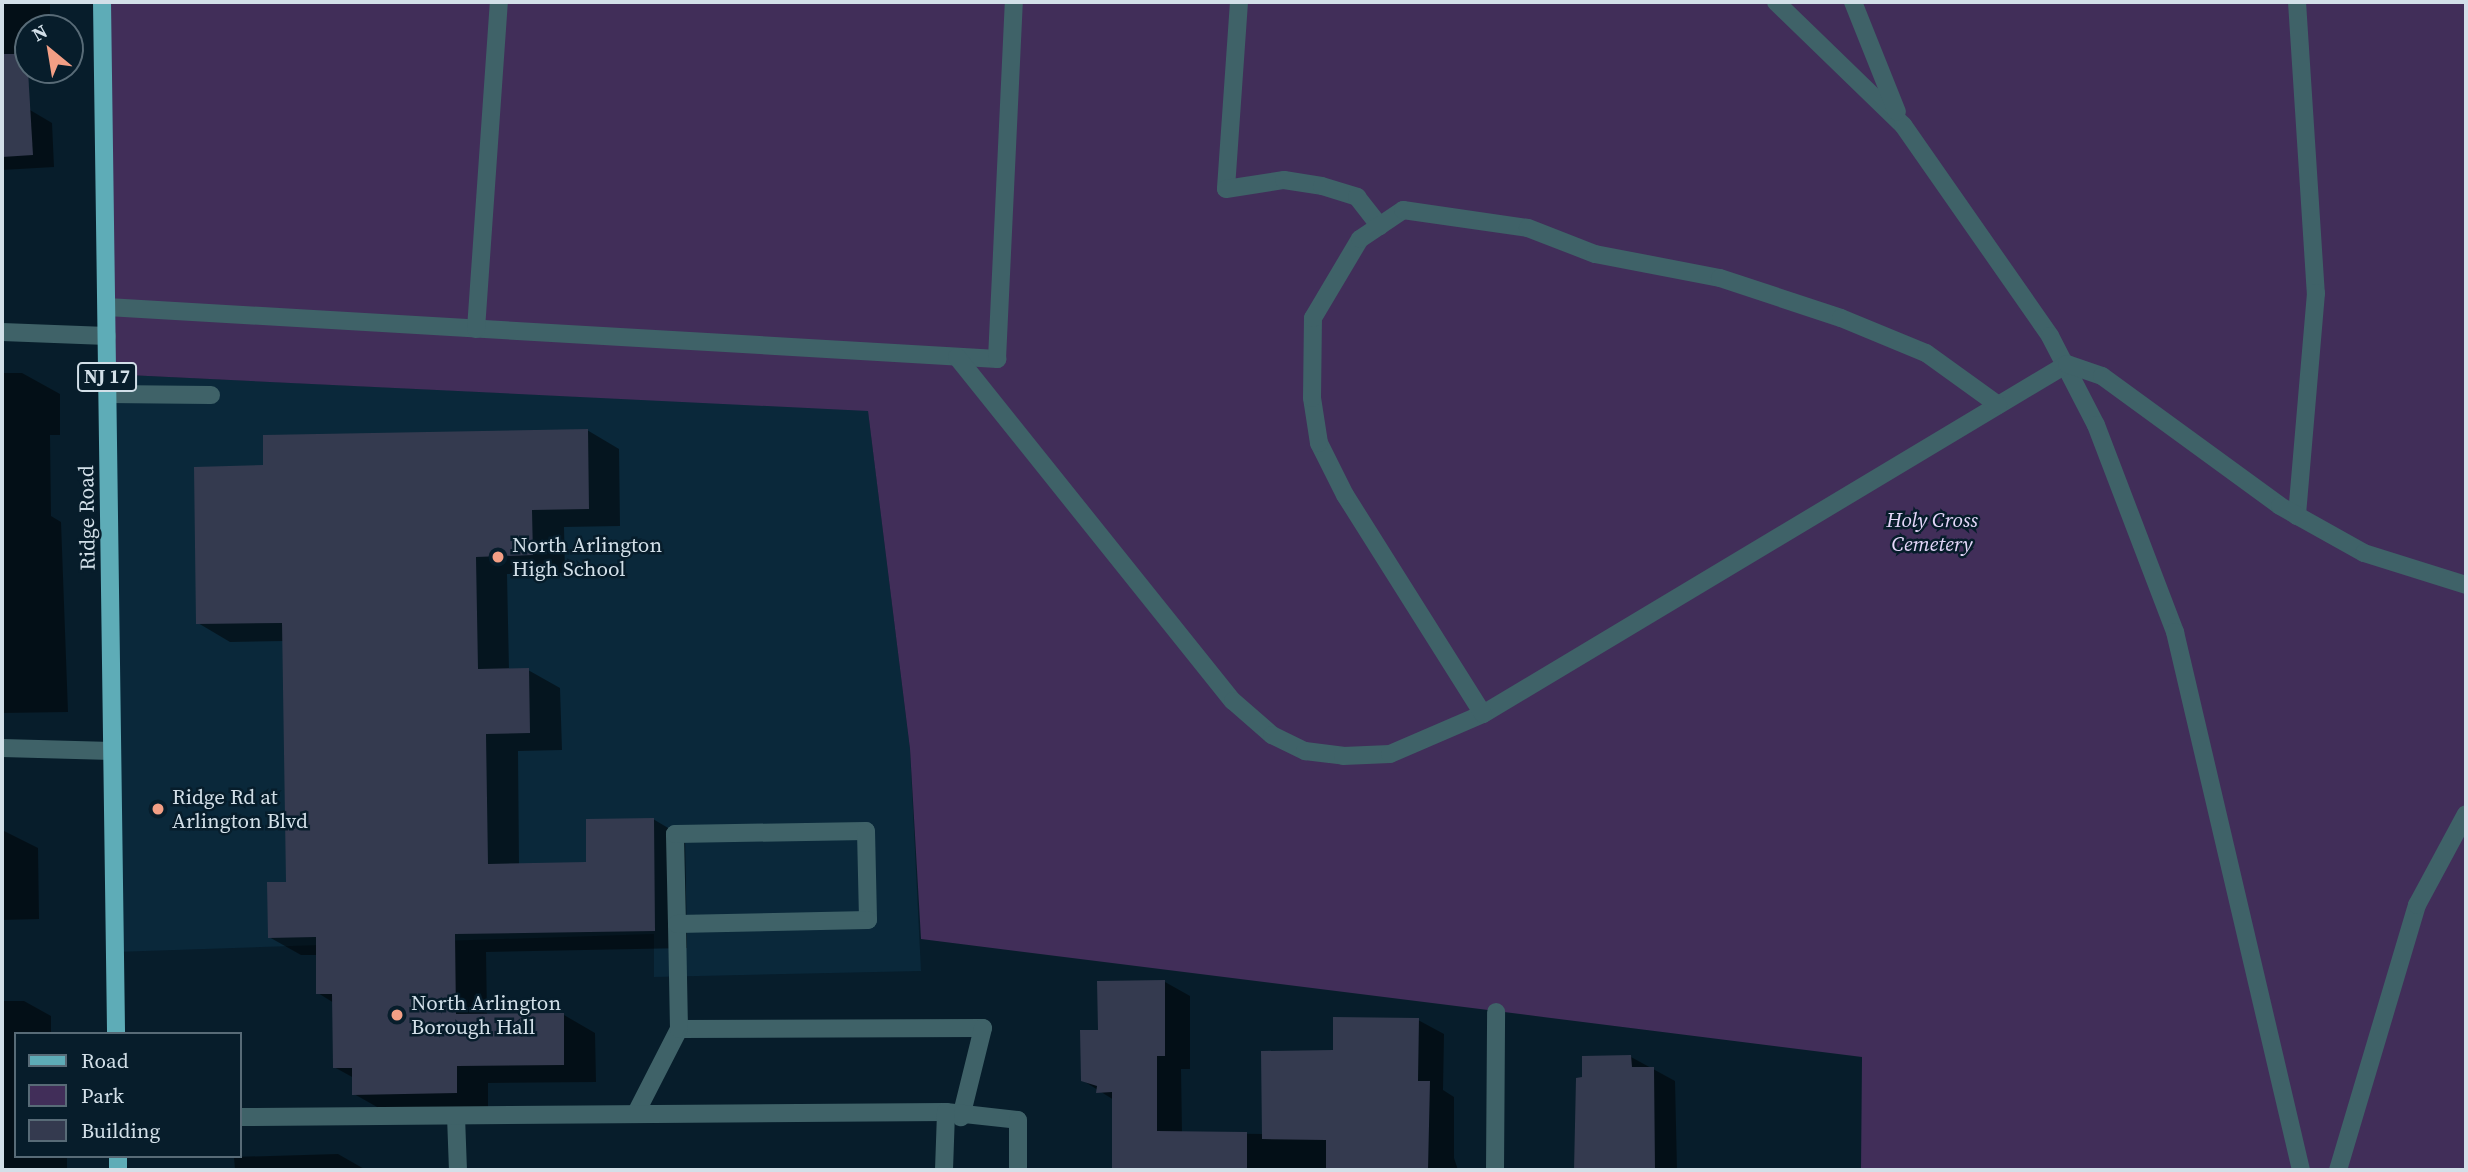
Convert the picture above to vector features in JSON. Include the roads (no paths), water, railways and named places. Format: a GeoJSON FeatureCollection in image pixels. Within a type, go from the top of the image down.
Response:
{"type":"FeatureCollection","features":[{"type":"Feature","properties":{"kind":"main road","name":"Ridge Road"},"geometry":{"type":"LineString","coordinates":[[102,2],[116,1032]]}},
{"type":"Feature","properties":{"kind":"street"},"geometry":{"type":"LineString","coordinates":[[476,329],[499,2]]}},
{"type":"Feature","properties":{"kind":"street"},"geometry":{"type":"LineString","coordinates":[[107,307],[997,359],[1014,2]]}},
{"type":"Feature","properties":{"kind":"street"},"geometry":{"type":"LineString","coordinates":[[1239,2],[1226,189],[1284,180],[1322,186],[1357,197],[1380,226]]}},
{"type":"Feature","properties":{"kind":"street"},"geometry":{"type":"LineString","coordinates":[[1776,2],[1903,125],[2067,364],[2096,425],[2175,632],[2301,1170]]}},
{"type":"Feature","properties":{"kind":"street"},"geometry":{"type":"LineString","coordinates":[[1853,2],[1903,125]]}},
{"type":"Feature","properties":{"kind":"street"},"geometry":{"type":"LineString","coordinates":[[2297,2],[2316,293],[2297,516]]}},
{"type":"Feature","properties":{"kind":"street"},"geometry":{"type":"LineString","coordinates":[[1483,714],[1345,495],[1319,443],[1312,398],[1313,318],[1360,239],[1403,210],[1438,212],[1528,228],[1595,254],[1720,278],[1841,318],[1926,353],[1998,405]]}},
{"type":"Feature","properties":{"kind":"street"},"geometry":{"type":"LineString","coordinates":[[2,332],[107,336]]}},
{"type":"Feature","properties":{"kind":"street"},"geometry":{"type":"LineString","coordinates":[[957,357],[1233,701],[1272,734],[1305,751],[1343,756],[1390,754],[1483,714],[2067,364],[2102,376],[2297,516],[2364,553],[2466,585]]}},
{"type":"Feature","properties":{"kind":"street"},"geometry":{"type":"LineString","coordinates":[[107,394],[211,395]]}},
{"type":"Feature","properties":{"kind":"street"},"geometry":{"type":"LineString","coordinates":[[2,748],[112,751]]}},
{"type":"Feature","properties":{"kind":"street"},"geometry":{"type":"LineString","coordinates":[[2338,1170],[2417,905],[2466,814]]}},
{"type":"Feature","properties":{"kind":"street"},"geometry":{"type":"LineString","coordinates":[[636,1112],[679,1030],[675,834],[866,831],[868,920],[677,924]]}},
{"type":"Feature","properties":{"kind":"street"},"geometry":{"type":"LineString","coordinates":[[1495,1170],[1496,1012]]}},
{"type":"Feature","properties":{"kind":"street"},"geometry":{"type":"LineString","coordinates":[[679,1030],[983,1028],[953,1115],[944,1170]]}},
{"type":"Feature","properties":{"kind":"street"},"geometry":{"type":"LineString","coordinates":[[242,1117],[636,1112],[953,1115],[1018,1120],[1018,1170]]}},
{"type":"Feature","properties":{"kind":"street"},"geometry":{"type":"LineString","coordinates":[[456,1116],[458,1170]]}},
{"type":"Feature","properties":{"kind":"place","name":"North Arlington High School"},"geometry":{"type":"Point","coordinates":[498,557]}},
{"type":"Feature","properties":{"kind":"place","name":"Ridge Rd at Arlington Blvd"},"geometry":{"type":"Point","coordinates":[158,809]}},
{"type":"Feature","properties":{"kind":"place","name":"North Arlington Borough Hall"},"geometry":{"type":"Point","coordinates":[397,1015]}},
{"type":"Feature","properties":{"kind":"park label","name":"Holy Cross Cemetery"},"geometry":{"type":"Point","coordinates":[1932,532]}}]}
